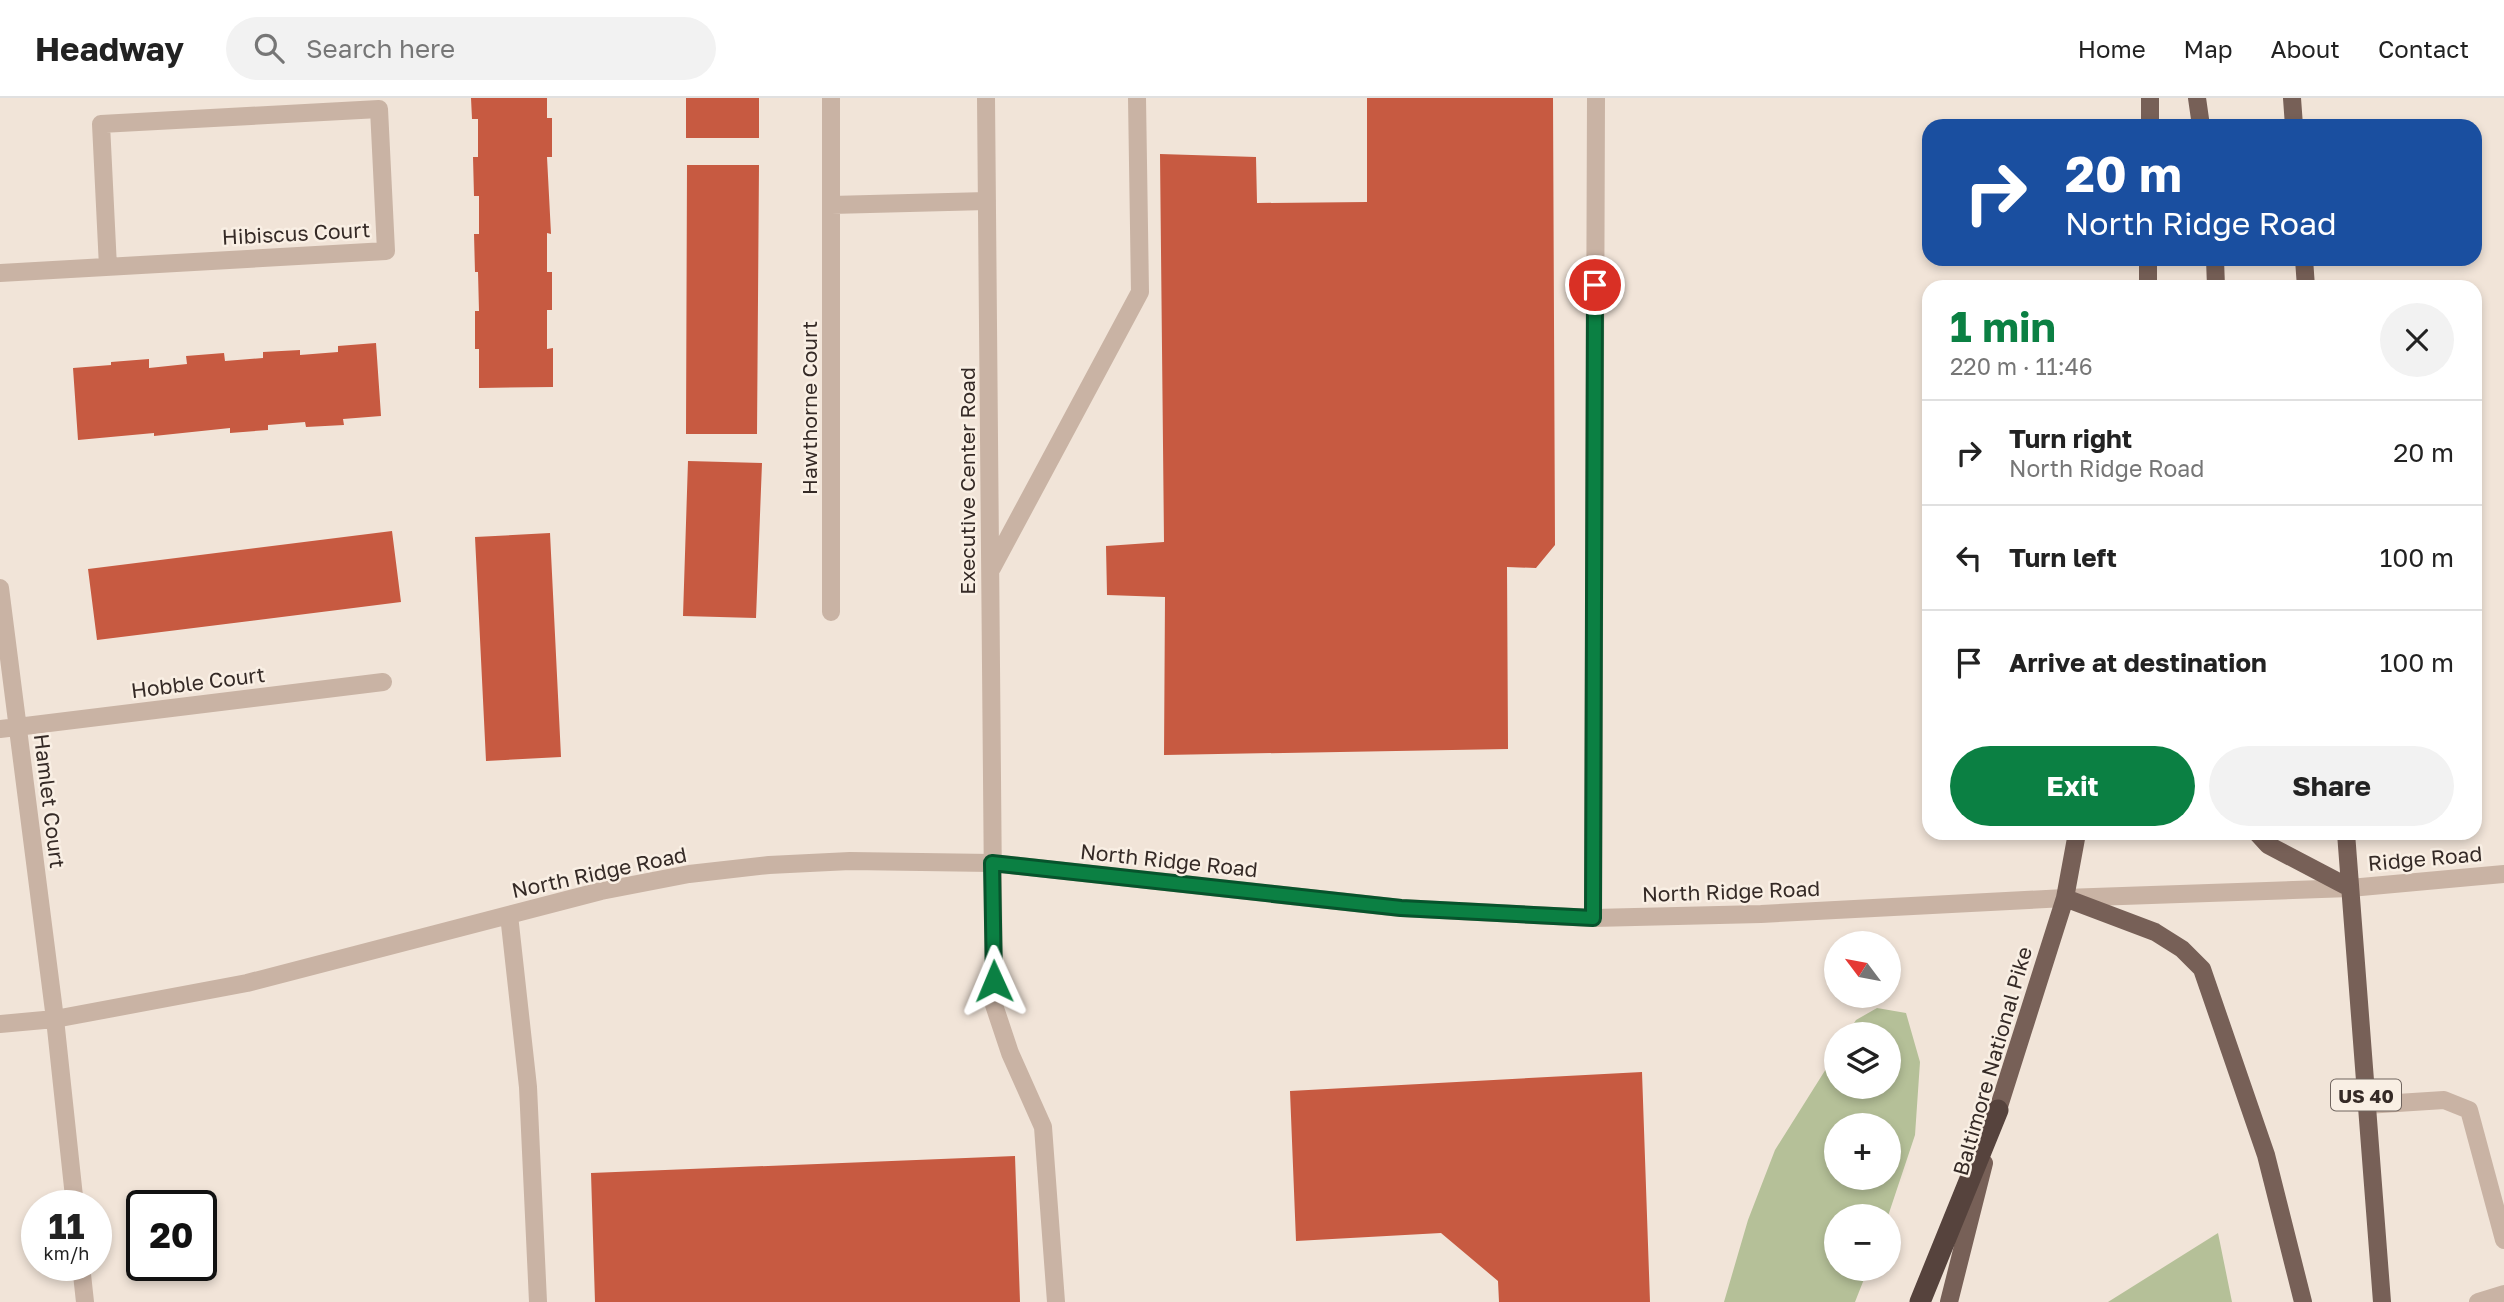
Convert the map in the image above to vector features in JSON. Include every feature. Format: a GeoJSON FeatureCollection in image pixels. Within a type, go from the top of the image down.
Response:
{"type":"FeatureCollection","features":[{"type":"Feature","properties":{"kind":"highway"},"geometry":{"type":"LineString","coordinates":[[1920,1302],[1998,1110]]}},
{"type":"Feature","properties":{"kind":"main road"},"geometry":{"type":"LineString","coordinates":[[2150,98],[2150,119]]}},
{"type":"Feature","properties":{"kind":"main road"},"geometry":{"type":"LineString","coordinates":[[2197,98],[2200,119]]}},
{"type":"Feature","properties":{"kind":"main road"},"geometry":{"type":"LineString","coordinates":[[2292,98],[2294,119]]}},
{"type":"Feature","properties":{"kind":"main road","name":"Baltimore National Pike"},"geometry":{"type":"LineString","coordinates":[[1949,1302],[1998,1110],[2065,898],[2076,840]]}},
{"type":"Feature","properties":{"kind":"main road"},"geometry":{"type":"LineString","coordinates":[[2263,840],[2268,845],[2350,888]]}},
{"type":"Feature","properties":{"kind":"main road","name":"US 40"},"geometry":{"type":"LineString","coordinates":[[2347,840],[2382,1302]]}},
{"type":"Feature","properties":{"kind":"main road"},"geometry":{"type":"LineString","coordinates":[[2065,898],[2155,932],[2182,949],[2202,969],[2266,1155],[2303,1302]]}},
{"type":"Feature","properties":{"kind":"street","name":"Hawthorne Court"},"geometry":{"type":"LineString","coordinates":[[831,98],[831,612]]}},
{"type":"Feature","properties":{"kind":"street","name":"Executive Center Road"},"geometry":{"type":"LineString","coordinates":[[986,98],[994,1005],[1010,1053],[1042,1127],[1056,1302]]}},
{"type":"Feature","properties":{"kind":"street"},"geometry":{"type":"LineString","coordinates":[[990,572],[1140,292],[1138,98]]}},
{"type":"Feature","properties":{"kind":"street"},"geometry":{"type":"LineString","coordinates":[[1593,918],[1596,98]]}},
{"type":"Feature","properties":{"kind":"street","name":"Hibiscus Court"},"geometry":{"type":"LineString","coordinates":[[0,273],[108,267],[386,251],[379,109],[101,124],[108,267]]}},
{"type":"Feature","properties":{"kind":"street"},"geometry":{"type":"LineString","coordinates":[[831,205],[987,201]]}},
{"type":"Feature","properties":{"kind":"street","name":"Hamlet Court"},"geometry":{"type":"LineString","coordinates":[[0,589],[9,728],[54,1019],[73,1190]]}},
{"type":"Feature","properties":{"kind":"street","name":"Hobble Court"},"geometry":{"type":"LineString","coordinates":[[9,728],[383,682]]}},
{"type":"Feature","properties":{"kind":"street","name":"North Ridge Road"},"geometry":{"type":"LineString","coordinates":[[0,1024],[54,1019],[247,983],[613,889],[689,874],[769,865],[850,861],[992,863],[1401,908],[1593,918],[1761,914],[2065,898],[2350,888]]}},
{"type":"Feature","properties":{"kind":"street","name":"Ridge Road"},"geometry":{"type":"LineString","coordinates":[[2350,888],[2504,874]]}},
{"type":"Feature","properties":{"kind":"street"},"geometry":{"type":"LineString","coordinates":[[509,915],[528,1087],[538,1302]]}},
{"type":"Feature","properties":{"kind":"street"},"geometry":{"type":"LineString","coordinates":[[2366,1105],[2444,1100],[2469,1110],[2504,1240]]}},
{"type":"Feature","properties":{"kind":"street"},"geometry":{"type":"LineString","coordinates":[[83,1281],[85,1302]]}},
{"type":"Feature","properties":{"kind":"street"},"geometry":{"type":"LineString","coordinates":[[2478,1302],[2504,1294]]}},
{"type":"Feature","properties":{"kind":"green space"},"geometry":{"type":"Polygon","coordinates":[[[1877,1008],[1906,1013],[1920,1062],[1915,1135],[1901,1177],[1901,1113],[1824,1113],[1824,1190],[1897,1190],[1892,1204],[1824,1204],[1824,1281],[1863,1281],[1855,1302],[1724,1302],[1748,1220],[1775,1150],[1824,1072],[1824,1099],[1901,1099],[1901,1022],[1855,1022],[1877,1008]]]}},
{"type":"Feature","properties":{"kind":"green space"},"geometry":{"type":"Polygon","coordinates":[[[2218,1233],[2232,1302],[2108,1302],[2218,1233]]]}},
{"type":"Feature","properties":{"kind":"building"},"geometry":{"type":"Polygon","coordinates":[[[471,98],[547,98],[547,118],[552,118],[552,157],[547,157],[551,234],[547,233],[547,272],[552,272],[552,310],[547,310],[547,349],[553,348],[553,387],[479,388],[479,349],[475,349],[475,311],[479,311],[478,272],[475,272],[474,234],[479,234],[479,196],[474,196],[473,157],[478,157],[478,119],[472,119],[471,98]]]}},
{"type":"Feature","properties":{"kind":"building"},"geometry":{"type":"Polygon","coordinates":[[[686,98],[759,98],[759,138],[686,138],[686,98]]]}},
{"type":"Feature","properties":{"kind":"building"},"geometry":{"type":"Polygon","coordinates":[[[1367,98],[1553,98],[1555,545],[1536,568],[1507,567],[1508,749],[1164,755],[1165,597],[1107,595],[1106,546],[1164,542],[1160,154],[1256,157],[1257,203],[1367,202],[1367,98]]]}},
{"type":"Feature","properties":{"kind":"building"},"geometry":{"type":"Polygon","coordinates":[[[687,165],[759,165],[757,434],[686,434],[687,165]]]}},
{"type":"Feature","properties":{"kind":"building"},"geometry":{"type":"Polygon","coordinates":[[[376,343],[381,416],[343,419],[344,425],[306,427],[305,422],[268,425],[268,430],[230,433],[230,428],[78,440],[73,368],[149,359],[149,368],[187,364],[186,356],[224,353],[225,361],[263,358],[263,352],[300,350],[300,355],[338,352],[338,346],[376,343]]]}},
{"type":"Feature","properties":{"kind":"building"},"geometry":{"type":"Polygon","coordinates":[[[688,461],[762,463],[756,618],[683,616],[688,461]]]}},
{"type":"Feature","properties":{"kind":"building"},"geometry":{"type":"Polygon","coordinates":[[[392,531],[401,602],[97,640],[88,569],[392,531]]]}},
{"type":"Feature","properties":{"kind":"building"},"geometry":{"type":"Polygon","coordinates":[[[550,533],[561,757],[486,761],[475,537],[550,533]]]}},
{"type":"Feature","properties":{"kind":"building"},"geometry":{"type":"Polygon","coordinates":[[[1642,1072],[1650,1302],[1499,1302],[1498,1281],[1441,1233],[1296,1241],[1290,1091],[1642,1072]]]}},
{"type":"Feature","properties":{"kind":"building"},"geometry":{"type":"Polygon","coordinates":[[[1015,1156],[1020,1302],[595,1302],[591,1173],[1015,1156]]]}},
{"type":"Feature","properties":{"kind":"route"},"geometry":{"type":"LineString","coordinates":[[994,981],[992,863],[1401,908],[1593,918],[1595,285]]}}]}
